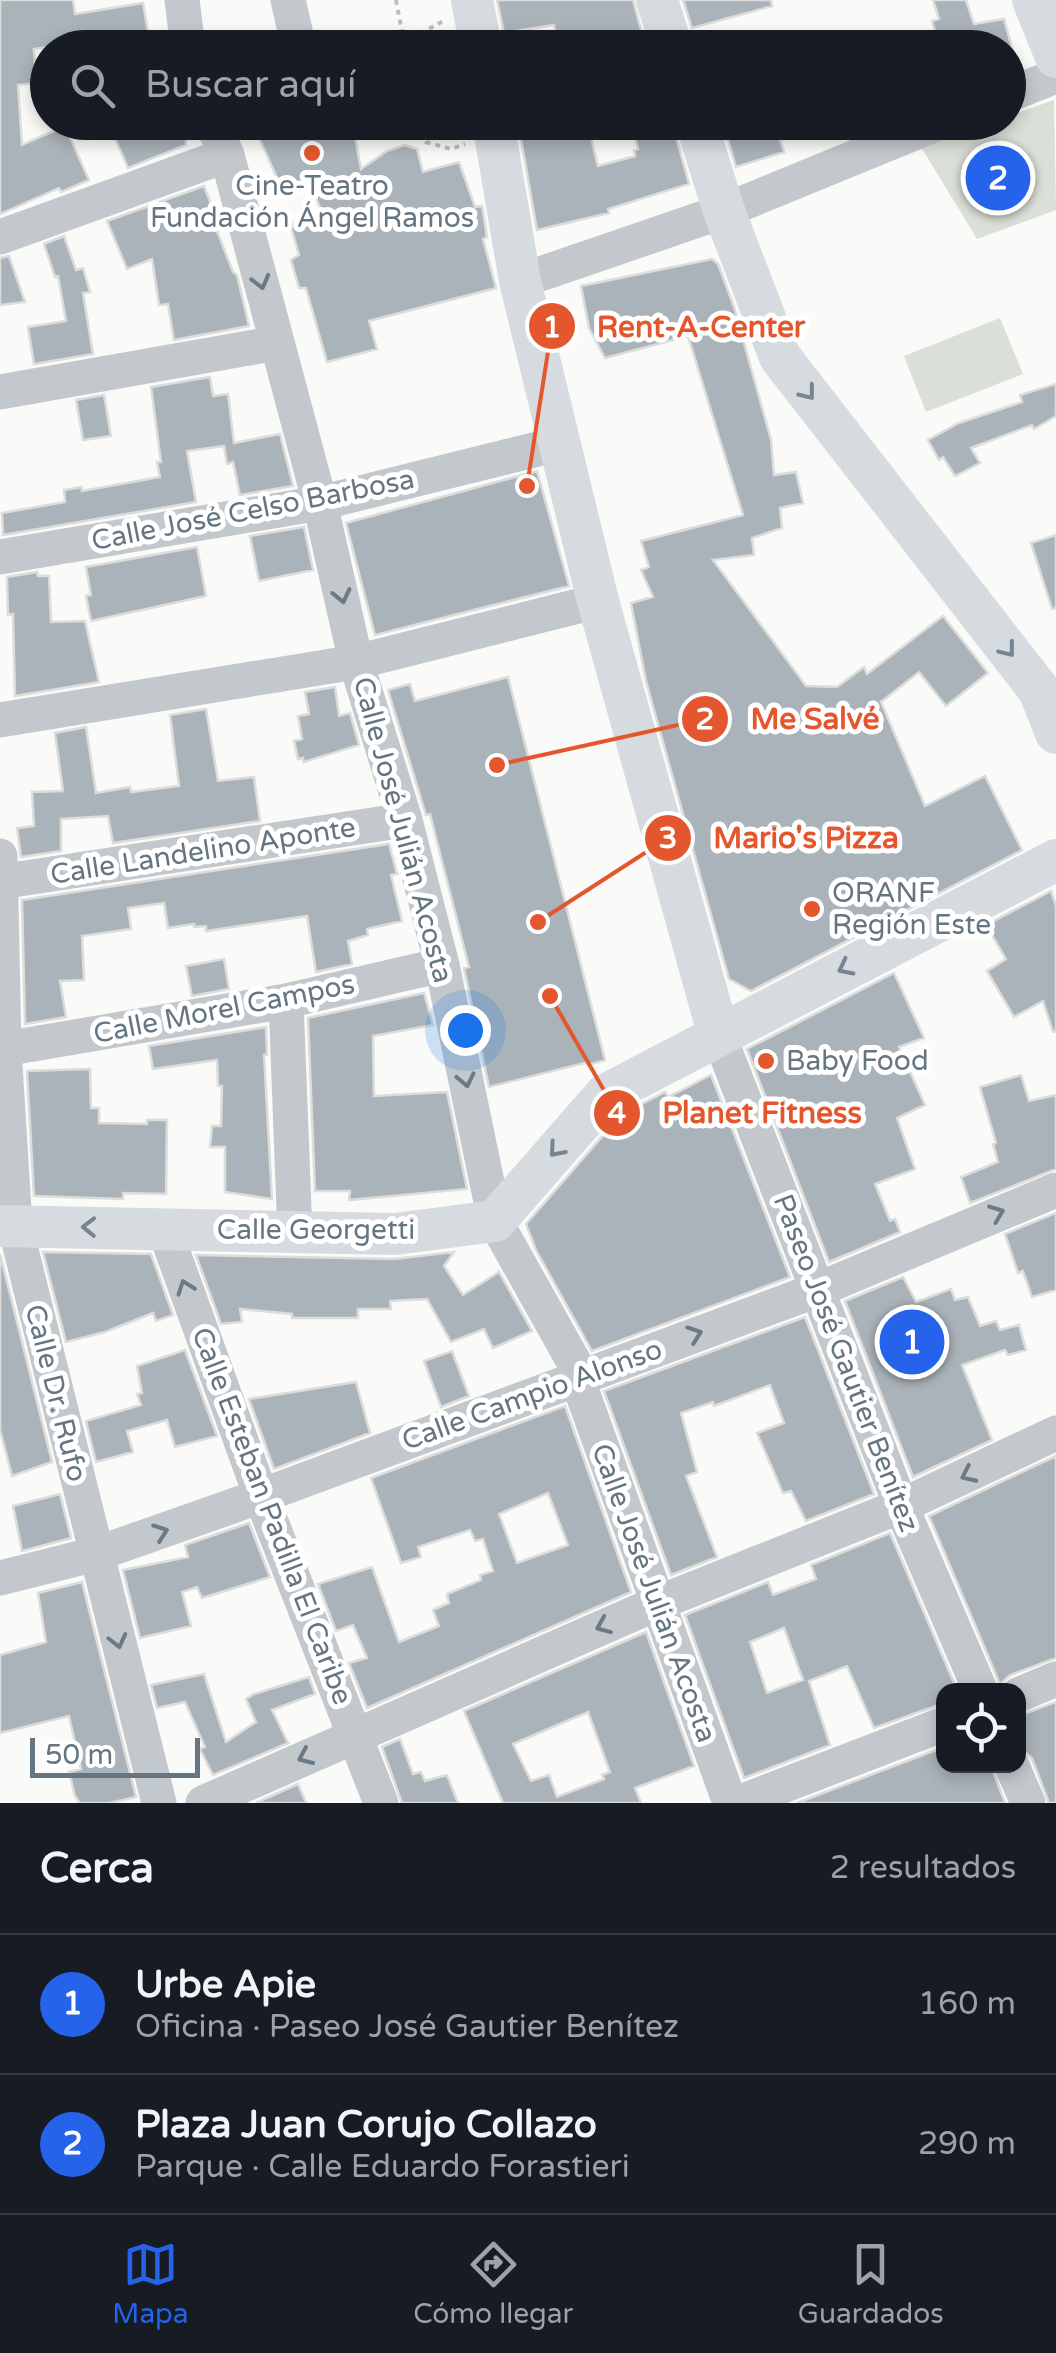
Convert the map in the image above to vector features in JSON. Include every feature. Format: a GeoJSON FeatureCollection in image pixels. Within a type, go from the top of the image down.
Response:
{"type":"FeatureCollection","features":[{"type":"Feature","properties":{"kind":"main road"},"geometry":{"type":"LineString","coordinates":[[656,0],[666,30]]}},
{"type":"Feature","properties":{"kind":"main road"},"geometry":{"type":"LineString","coordinates":[[1033,0],[1056,57]]}},
{"type":"Feature","properties":{"kind":"main road"},"geometry":{"type":"LineString","coordinates":[[486,140],[598,601],[718,1033]]}},
{"type":"Feature","properties":{"kind":"main road"},"geometry":{"type":"LineString","coordinates":[[702,140],[724,211],[780,356],[1038,690],[1056,733]]}},
{"type":"Feature","properties":{"kind":"main road"},"geometry":{"type":"LineString","coordinates":[[495,1221],[605,1094],[1056,860]]}},
{"type":"Feature","properties":{"kind":"main road","name":"Calle Georgetti"},"geometry":{"type":"LineString","coordinates":[[8,1226],[395,1234],[495,1221]]}},
{"type":"Feature","properties":{"kind":"street"},"geometry":{"type":"LineString","coordinates":[[182,0],[186,30]]}},
{"type":"Feature","properties":{"kind":"street"},"geometry":{"type":"LineString","coordinates":[[288,0],[295,30]]}},
{"type":"Feature","properties":{"kind":"street"},"geometry":{"type":"LineString","coordinates":[[1026,88],[1056,76]]}},
{"type":"Feature","properties":{"kind":"street","name":"Calle José Julián Acosta"},"geometry":{"type":"LineString","coordinates":[[228,140],[235,147],[277,343],[320,503],[356,662],[405,820],[442,964],[495,1221],[579,1371],[577,1378],[730,1803]]}},
{"type":"Feature","properties":{"kind":"street"},"geometry":{"type":"LineString","coordinates":[[520,281],[724,211],[897,140]]}},
{"type":"Feature","properties":{"kind":"street"},"geometry":{"type":"LineString","coordinates":[[0,237],[235,147]]}},
{"type":"Feature","properties":{"kind":"street"},"geometry":{"type":"LineString","coordinates":[[0,392],[277,343]]}},
{"type":"Feature","properties":{"kind":"street","name":"Calle José Celso Barbosa"},"geometry":{"type":"LineString","coordinates":[[0,557],[320,503],[562,443]]}},
{"type":"Feature","properties":{"kind":"street"},"geometry":{"type":"LineString","coordinates":[[0,720],[356,662],[598,601]]}},
{"type":"Feature","properties":{"kind":"street","name":"Calle Landelino Aponte"},"geometry":{"type":"LineString","coordinates":[[0,882],[405,820]]}},
{"type":"Feature","properties":{"kind":"street","name":"Calle Dr. Rufo"},"geometry":{"type":"LineString","coordinates":[[0,856],[8,1226],[159,1803]]}},
{"type":"Feature","properties":{"kind":"street","name":"Calle Morel Campos"},"geometry":{"type":"LineString","coordinates":[[4,1049],[286,1001],[442,964]]}},
{"type":"Feature","properties":{"kind":"street"},"geometry":{"type":"LineString","coordinates":[[286,1001],[295,1234]]}},
{"type":"Feature","properties":{"kind":"street","name":"Paseo José Gautier Benítez"},"geometry":{"type":"LineString","coordinates":[[718,1033],[901,1506],[977,1683]]}},
{"type":"Feature","properties":{"kind":"street","name":"Calle Campio Alonso"},"geometry":{"type":"LineString","coordinates":[[0,1578],[96,1554],[260,1496],[817,1290],[1056,1190]]}},
{"type":"Feature","properties":{"kind":"street","name":"Calle Esteban Padilla El Caribe"},"geometry":{"type":"LineString","coordinates":[[164,1228],[260,1496],[381,1803]]}},
{"type":"Feature","properties":{"kind":"street"},"geometry":{"type":"LineString","coordinates":[[202,1803],[658,1603],[901,1506],[1056,1433]]}},
{"type":"Feature","properties":{"kind":"street"},"geometry":{"type":"LineString","coordinates":[[1026,1691],[1056,1679]]}},
{"type":"Feature","properties":{"kind":"street"},"geometry":{"type":"LineString","coordinates":[[738,1803],[936,1727]]}},
{"type":"Feature","properties":{"kind":"street"},"geometry":{"type":"LineString","coordinates":[[1015,1773],[1028,1803]]}},
{"type":"Feature","properties":{"kind":"path"},"geometry":{"type":"LineString","coordinates":[[396,0],[402,30]]}},
{"type":"Feature","properties":{"kind":"path"},"geometry":{"type":"LineString","coordinates":[[427,30],[461,9]]}},
{"type":"Feature","properties":{"kind":"path"},"geometry":{"type":"LineString","coordinates":[[235,147],[246,140]]}},
{"type":"Feature","properties":{"kind":"path"},"geometry":{"type":"LineString","coordinates":[[426,140],[451,149],[468,140]]}},
{"type":"Feature","properties":{"kind":"shaded area"},"geometry":{"type":"Polygon","coordinates":[[[1054,100],[1056,210],[977,239],[921,147],[941,140],[1026,140],[1026,110],[1054,100]]]}},
{"type":"Feature","properties":{"kind":"shaded area"},"geometry":{"type":"Polygon","coordinates":[[[1000,318],[1023,374],[926,412],[904,356],[1000,318]]]}},
{"type":"Feature","properties":{"kind":"building"},"geometry":{"type":"Polygon","coordinates":[[[0,0],[73,0],[75,14],[143,3],[148,30],[30,30],[30,84],[18,85],[22,145],[33,140],[71,140],[89,180],[61,192],[59,188],[0,214],[0,0]]]}},
{"type":"Feature","properties":{"kind":"building"},"geometry":{"type":"Polygon","coordinates":[[[497,0],[633,0],[641,30],[555,30],[554,25],[503,30],[497,0]]]}},
{"type":"Feature","properties":{"kind":"building"},"geometry":{"type":"Polygon","coordinates":[[[683,0],[771,0],[772,6],[692,28],[683,0]]]}},
{"type":"Feature","properties":{"kind":"building"},"geometry":{"type":"Polygon","coordinates":[[[933,0],[966,0],[974,24],[1004,19],[1007,30],[935,30],[932,21],[939,19],[933,0]]]}},
{"type":"Feature","properties":{"kind":"building"},"geometry":{"type":"Polygon","coordinates":[[[116,140],[186,140],[186,145],[128,168],[116,140]]]}},
{"type":"Feature","properties":{"kind":"building"},"geometry":{"type":"Polygon","coordinates":[[[260,140],[356,140],[361,169],[387,151],[405,145],[417,149],[423,172],[459,162],[475,207],[482,206],[487,237],[483,239],[496,288],[369,321],[377,349],[327,362],[306,288],[299,288],[291,260],[299,255],[290,224],[323,216],[310,181],[282,189],[260,140]]]}},
{"type":"Feature","properties":{"kind":"building"},"geometry":{"type":"Polygon","coordinates":[[[521,140],[592,140],[598,166],[635,156],[636,140],[677,140],[689,184],[608,209],[609,213],[537,230],[521,140]]]}},
{"type":"Feature","properties":{"kind":"building"},"geometry":{"type":"Polygon","coordinates":[[[728,140],[780,140],[784,152],[736,167],[728,140]]]}},
{"type":"Feature","properties":{"kind":"building"},"geometry":{"type":"Polygon","coordinates":[[[204,186],[221,230],[217,231],[237,275],[249,326],[174,340],[168,304],[159,305],[152,259],[127,269],[107,221],[204,186]]]}},
{"type":"Feature","properties":{"kind":"building"},"geometry":{"type":"Polygon","coordinates":[[[64,236],[76,270],[83,268],[90,292],[83,293],[93,354],[34,364],[28,327],[66,321],[58,276],[55,277],[44,244],[64,236]]]}},
{"type":"Feature","properties":{"kind":"building"},"geometry":{"type":"Polygon","coordinates":[[[9,256],[25,302],[0,305],[0,258],[9,256]]]}},
{"type":"Feature","properties":{"kind":"building"},"geometry":{"type":"Polygon","coordinates":[[[712,259],[718,264],[734,307],[771,440],[774,475],[796,472],[803,503],[780,508],[782,528],[752,538],[754,555],[713,560],[806,686],[837,687],[864,667],[867,674],[943,616],[988,673],[946,706],[919,672],[881,702],[925,806],[985,776],[1022,850],[751,991],[729,979],[646,681],[631,603],[653,597],[641,570],[649,567],[641,541],[743,515],[688,336],[605,358],[589,328],[581,286],[712,259]]]}},
{"type":"Feature","properties":{"kind":"building"},"geometry":{"type":"Polygon","coordinates":[[[210,377],[213,396],[228,394],[234,443],[280,434],[293,486],[240,495],[233,462],[227,464],[224,446],[187,451],[196,502],[3,535],[2,513],[65,502],[64,490],[82,487],[82,491],[160,477],[151,387],[210,377]]]}},
{"type":"Feature","properties":{"kind":"building"},"geometry":{"type":"Polygon","coordinates":[[[1056,384],[1056,416],[1034,429],[1032,425],[971,448],[980,463],[955,476],[943,457],[939,460],[928,440],[959,423],[1022,402],[1020,395],[1056,384]]]}},
{"type":"Feature","properties":{"kind":"building"},"geometry":{"type":"Polygon","coordinates":[[[104,395],[111,436],[83,440],[76,400],[104,395]]]}},
{"type":"Feature","properties":{"kind":"building"},"geometry":{"type":"Polygon","coordinates":[[[537,471],[569,586],[375,635],[346,523],[537,471]]]}},
{"type":"Feature","properties":{"kind":"building"},"geometry":{"type":"Polygon","coordinates":[[[304,527],[313,570],[259,581],[250,536],[304,527]]]}},
{"type":"Feature","properties":{"kind":"building"},"geometry":{"type":"Polygon","coordinates":[[[1056,535],[1056,608],[1052,609],[1031,543],[1056,535]]]}},
{"type":"Feature","properties":{"kind":"building"},"geometry":{"type":"Polygon","coordinates":[[[197,547],[206,596],[91,621],[86,567],[197,547]]]}},
{"type":"Feature","properties":{"kind":"building"},"geometry":{"type":"Polygon","coordinates":[[[37,572],[38,576],[49,576],[51,622],[85,621],[99,682],[15,696],[13,614],[8,615],[7,577],[37,572]]]}},
{"type":"Feature","properties":{"kind":"building"},"geometry":{"type":"Polygon","coordinates":[[[508,677],[605,1060],[489,1087],[464,968],[469,967],[430,814],[426,815],[388,690],[410,684],[415,701],[508,677]]]}},
{"type":"Feature","properties":{"kind":"building"},"geometry":{"type":"Polygon","coordinates":[[[335,687],[339,716],[350,713],[359,745],[304,762],[303,758],[298,759],[294,741],[302,739],[298,716],[309,714],[305,692],[335,687]]]}},
{"type":"Feature","properties":{"kind":"building"},"geometry":{"type":"Polygon","coordinates":[[[206,709],[218,781],[254,777],[260,821],[113,843],[108,816],[61,819],[61,851],[21,857],[17,828],[34,826],[32,792],[63,791],[55,733],[86,727],[96,793],[130,787],[131,792],[179,786],[170,715],[206,709]]]}},
{"type":"Feature","properties":{"kind":"building"},"geometry":{"type":"Polygon","coordinates":[[[389,844],[397,874],[391,875],[402,921],[367,929],[368,935],[348,941],[352,964],[316,972],[307,916],[206,931],[206,926],[194,924],[168,928],[164,903],[128,908],[131,929],[82,936],[84,980],[60,981],[66,1017],[25,1024],[22,900],[389,844]]]}},
{"type":"Feature","properties":{"kind":"building"},"geometry":{"type":"Polygon","coordinates":[[[1051,891],[1056,906],[1053,1032],[1043,1001],[1014,1017],[987,971],[1006,959],[986,925],[1051,891]]]}},
{"type":"Feature","properties":{"kind":"building"},"geometry":{"type":"Polygon","coordinates":[[[224,959],[229,989],[192,996],[186,966],[224,959]]]}},
{"type":"Feature","properties":{"kind":"building"},"geometry":{"type":"Polygon","coordinates":[[[894,973],[924,1038],[899,1047],[925,1105],[897,1118],[915,1169],[875,1184],[890,1221],[895,1219],[900,1232],[829,1262],[747,1049],[894,973]]]}},
{"type":"Feature","properties":{"kind":"building"},"geometry":{"type":"Polygon","coordinates":[[[424,993],[433,1025],[373,1036],[374,1096],[447,1092],[467,1189],[349,1200],[350,1191],[315,1191],[308,1018],[424,993]]]}},
{"type":"Feature","properties":{"kind":"building"},"geometry":{"type":"Polygon","coordinates":[[[266,1027],[272,1199],[225,1192],[225,1147],[210,1147],[212,1126],[221,1126],[222,1086],[218,1086],[217,1060],[153,1069],[149,1046],[266,1027]]]}},
{"type":"Feature","properties":{"kind":"building"},"geometry":{"type":"Polygon","coordinates":[[[90,1069],[91,1108],[99,1108],[99,1123],[147,1124],[147,1120],[167,1120],[166,1194],[123,1193],[123,1199],[34,1196],[27,1071],[90,1069]]]}},
{"type":"Feature","properties":{"kind":"building"},"geometry":{"type":"Polygon","coordinates":[[[711,1075],[790,1277],[592,1351],[536,1250],[526,1224],[621,1115],[665,1092],[668,1097],[711,1075]]]}},
{"type":"Feature","properties":{"kind":"building"},"geometry":{"type":"Polygon","coordinates":[[[1021,1075],[1029,1101],[1056,1095],[1056,1169],[970,1203],[961,1177],[998,1162],[980,1087],[1021,1075]]]}},
{"type":"Feature","properties":{"kind":"building"},"geometry":{"type":"Polygon","coordinates":[[[1056,1213],[1056,1290],[1032,1297],[1023,1271],[1018,1273],[1005,1234],[1056,1213]]]}},
{"type":"Feature","properties":{"kind":"building"},"geometry":{"type":"Polygon","coordinates":[[[43,1252],[151,1254],[173,1315],[156,1321],[153,1313],[66,1342],[43,1252]]]}},
{"type":"Feature","properties":{"kind":"building"},"geometry":{"type":"Polygon","coordinates":[[[454,1252],[444,1266],[463,1295],[499,1272],[532,1331],[493,1348],[484,1329],[451,1342],[427,1299],[390,1301],[391,1309],[358,1309],[358,1318],[292,1318],[292,1314],[240,1309],[242,1322],[221,1324],[196,1255],[395,1259],[454,1252]]]}},
{"type":"Feature","properties":{"kind":"building"},"geometry":{"type":"Polygon","coordinates":[[[0,1254],[52,1462],[12,1476],[0,1430],[0,1254]]]}},
{"type":"Feature","properties":{"kind":"building"},"geometry":{"type":"Polygon","coordinates":[[[903,1277],[916,1302],[951,1289],[955,1300],[968,1297],[980,1326],[996,1321],[1000,1330],[1019,1325],[1026,1350],[1008,1355],[1005,1350],[962,1365],[992,1440],[913,1477],[845,1301],[903,1277]]]}},
{"type":"Feature","properties":{"kind":"building"},"geometry":{"type":"Polygon","coordinates":[[[805,1317],[874,1494],[806,1521],[791,1491],[783,1493],[757,1433],[784,1423],[770,1385],[714,1406],[713,1402],[681,1413],[697,1472],[686,1476],[717,1557],[671,1575],[604,1391],[805,1317]]]}},
{"type":"Feature","properties":{"kind":"building"},"geometry":{"type":"Polygon","coordinates":[[[185,1350],[217,1436],[175,1447],[167,1420],[127,1431],[133,1452],[96,1462],[86,1421],[141,1405],[137,1366],[185,1350]]]}},
{"type":"Feature","properties":{"kind":"building"},"geometry":{"type":"Polygon","coordinates":[[[452,1351],[469,1396],[441,1407],[424,1361],[452,1351]]]}},
{"type":"Feature","properties":{"kind":"building"},"geometry":{"type":"Polygon","coordinates":[[[356,1382],[370,1433],[274,1469],[249,1399],[356,1382]]]}},
{"type":"Feature","properties":{"kind":"building"},"geometry":{"type":"Polygon","coordinates":[[[565,1406],[631,1592],[367,1708],[349,1663],[367,1658],[353,1625],[336,1631],[318,1584],[372,1567],[399,1642],[439,1626],[433,1610],[449,1603],[447,1594],[493,1571],[483,1539],[475,1541],[470,1530],[418,1547],[421,1557],[401,1563],[371,1478],[565,1406]],[[548,1493],[499,1514],[517,1563],[568,1545],[548,1493]]]}},
{"type":"Feature","properties":{"kind":"building"},"geometry":{"type":"Polygon","coordinates":[[[1056,1456],[1056,1658],[1010,1675],[1000,1683],[929,1516],[1056,1456]]]}},
{"type":"Feature","properties":{"kind":"building"},"geometry":{"type":"Polygon","coordinates":[[[60,1494],[71,1538],[22,1551],[13,1506],[60,1494]]]}},
{"type":"Feature","properties":{"kind":"building"},"geometry":{"type":"Polygon","coordinates":[[[249,1523],[270,1577],[202,1598],[197,1587],[182,1592],[191,1626],[140,1638],[123,1570],[188,1557],[185,1545],[249,1523]]]}},
{"type":"Feature","properties":{"kind":"building"},"geometry":{"type":"Polygon","coordinates":[[[890,1533],[954,1683],[936,1683],[936,1706],[874,1728],[847,1666],[809,1681],[830,1745],[744,1778],[685,1615],[768,1582],[773,1595],[816,1579],[811,1565],[890,1533]],[[784,1628],[750,1642],[767,1693],[803,1680],[784,1628]]]}},
{"type":"Feature","properties":{"kind":"building"},"geometry":{"type":"Polygon","coordinates":[[[82,1582],[136,1797],[109,1803],[80,1803],[75,1796],[69,1772],[81,1769],[69,1716],[0,1733],[0,1655],[46,1642],[38,1593],[82,1582]]]}},
{"type":"Feature","properties":{"kind":"building"},"geometry":{"type":"Polygon","coordinates":[[[646,1632],[694,1766],[635,1788],[641,1803],[503,1803],[464,1711],[646,1632]],[[588,1712],[513,1744],[531,1781],[549,1775],[557,1797],[604,1779],[602,1775],[610,1772],[588,1712]]]}},
{"type":"Feature","properties":{"kind":"building"},"geometry":{"type":"Polygon","coordinates":[[[204,1674],[226,1742],[256,1722],[246,1699],[254,1694],[309,1677],[315,1694],[272,1710],[288,1743],[213,1775],[185,1702],[157,1708],[151,1685],[204,1674]]]}},
{"type":"Feature","properties":{"kind":"building"},"geometry":{"type":"Polygon","coordinates":[[[1056,1702],[1056,1803],[1049,1803],[1032,1758],[1026,1753],[1026,1713],[1056,1702]]]}},
{"type":"Feature","properties":{"kind":"building"},"geometry":{"type":"Polygon","coordinates":[[[400,1739],[413,1774],[421,1772],[425,1781],[447,1775],[458,1803],[402,1803],[382,1747],[400,1739]]]}},
{"type":"Feature","properties":{"kind":"building"},"geometry":{"type":"Polygon","coordinates":[[[936,1750],[936,1773],[994,1773],[1005,1803],[797,1803],[936,1750]]]}},
{"type":"Feature","properties":{"kind":"building"},"geometry":{"type":"Polygon","coordinates":[[[298,1784],[306,1803],[256,1803],[298,1784]]]}},
{"type":"Feature","properties":{"kind":"place","name":"Cine-Teatro Fundación Ángel Ramos"},"geometry":{"type":"Point","coordinates":[312,153]}},
{"type":"Feature","properties":{"kind":"place","name":"Plaza Juan Corujo Collazo"},"geometry":{"type":"Point","coordinates":[998,178]}},
{"type":"Feature","properties":{"kind":"place","name":"Rent-A-Center"},"geometry":{"type":"Point","coordinates":[527,486]}},
{"type":"Feature","properties":{"kind":"place","name":"Me Salvé"},"geometry":{"type":"Point","coordinates":[497,765]}},
{"type":"Feature","properties":{"kind":"place","name":"ORANF Región Este"},"geometry":{"type":"Point","coordinates":[812,909]}},
{"type":"Feature","properties":{"kind":"place","name":"Mario's Pizza"},"geometry":{"type":"Point","coordinates":[538,922]}},
{"type":"Feature","properties":{"kind":"place","name":"Planet Fitness"},"geometry":{"type":"Point","coordinates":[550,996]}},
{"type":"Feature","properties":{"kind":"place","name":"Baby Food"},"geometry":{"type":"Point","coordinates":[766,1061]}},
{"type":"Feature","properties":{"kind":"place","name":"Urbe Apie"},"geometry":{"type":"Point","coordinates":[912,1342]}}]}
